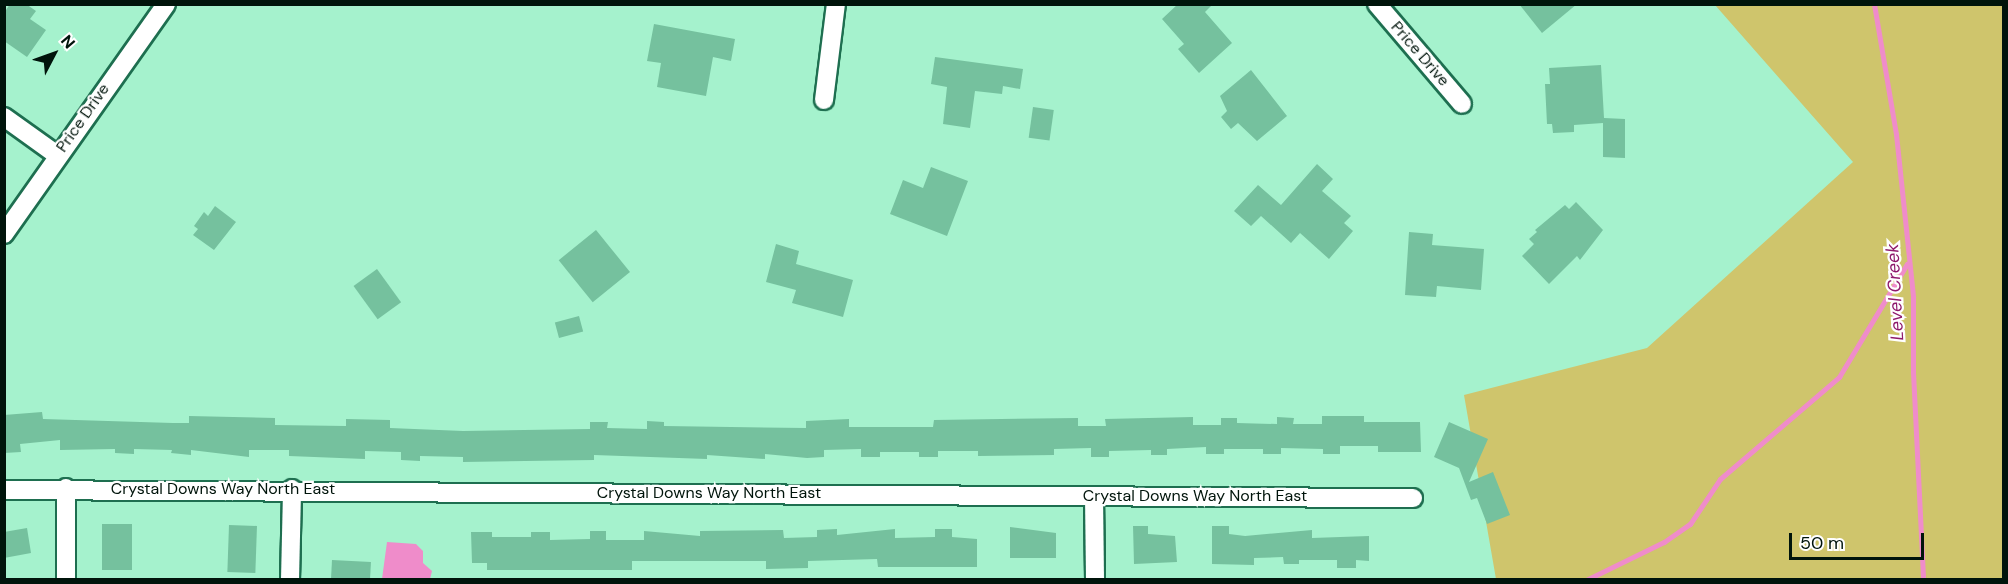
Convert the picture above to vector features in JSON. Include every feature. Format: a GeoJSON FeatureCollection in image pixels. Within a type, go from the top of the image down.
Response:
{"type":"FeatureCollection","features":[{"type":"Feature","properties":{"kind":"street","name":"Price Drive"},"geometry":{"type":"LineString","coordinates":[[4,234],[57,155],[166,4]]}},
{"type":"Feature","properties":{"kind":"street"},"geometry":{"type":"LineString","coordinates":[[824,100],[836,4]]}},
{"type":"Feature","properties":{"kind":"street","name":"Price Drive"},"geometry":{"type":"LineString","coordinates":[[1377,4],[1462,104]]}},
{"type":"Feature","properties":{"kind":"street"},"geometry":{"type":"LineString","coordinates":[[4,117],[57,155]]}},
{"type":"Feature","properties":{"kind":"street"},"geometry":{"type":"LineString","coordinates":[[66,488],[66,579]]}},
{"type":"Feature","properties":{"kind":"street"},"geometry":{"type":"LineString","coordinates":[[290,579],[292,489]]}},
{"type":"Feature","properties":{"kind":"street","name":"Crystal Downs Way North East"},"geometry":{"type":"LineString","coordinates":[[4,490],[292,489],[1413,498]]}},
{"type":"Feature","properties":{"kind":"street"},"geometry":{"type":"LineString","coordinates":[[1094,496],[1095,579]]}},
{"type":"Feature","properties":{"kind":"shaded area"},"geometry":{"type":"Polygon","coordinates":[[[1715,5],[2003,5],[2003,579],[1496,579],[1464,395],[1647,348],[1853,162],[1715,5]]]}},
{"type":"Feature","properties":{"kind":"shaded area"},"geometry":{"type":"Polygon","coordinates":[[[387,542],[416,544],[423,551],[423,563],[432,571],[430,579],[382,579],[387,542]]]}},
{"type":"Feature","properties":{"kind":"building"},"geometry":{"type":"Polygon","coordinates":[[[10,4],[26,4],[36,11],[30,19],[46,30],[27,57],[4,41],[4,13],[10,4]]]}},
{"type":"Feature","properties":{"kind":"building"},"geometry":{"type":"Polygon","coordinates":[[[1178,4],[1213,4],[1205,12],[1232,43],[1199,73],[1178,49],[1184,44],[1162,19],[1178,4]]]}},
{"type":"Feature","properties":{"kind":"building"},"geometry":{"type":"Polygon","coordinates":[[[1519,4],[1577,4],[1542,33],[1519,4]]]}},
{"type":"Feature","properties":{"kind":"building"},"geometry":{"type":"Polygon","coordinates":[[[654,24],[735,39],[731,61],[713,57],[706,96],[657,87],[661,63],[647,61],[654,24]]]}},
{"type":"Feature","properties":{"kind":"building"},"geometry":{"type":"Polygon","coordinates":[[[935,57],[1023,69],[1020,89],[1003,86],[1002,94],[975,91],[970,128],[943,124],[947,87],[931,84],[935,57]]]}},
{"type":"Feature","properties":{"kind":"building"},"geometry":{"type":"Polygon","coordinates":[[[1601,65],[1604,118],[1625,119],[1625,158],[1603,157],[1603,123],[1574,125],[1574,132],[1553,133],[1552,124],[1547,124],[1545,84],[1550,84],[1549,68],[1601,65]]]}},
{"type":"Feature","properties":{"kind":"building"},"geometry":{"type":"Polygon","coordinates":[[[1251,70],[1287,116],[1257,141],[1238,123],[1231,129],[1221,117],[1227,111],[1220,96],[1251,70]]]}},
{"type":"Feature","properties":{"kind":"building"},"geometry":{"type":"Polygon","coordinates":[[[1033,107],[1054,110],[1049,141],[1029,138],[1033,107]]]}},
{"type":"Feature","properties":{"kind":"building"},"geometry":{"type":"Polygon","coordinates":[[[1317,164],[1333,179],[1322,191],[1351,216],[1344,223],[1353,231],[1329,259],[1300,233],[1291,243],[1261,216],[1251,226],[1234,211],[1258,185],[1281,205],[1317,164]]]}},
{"type":"Feature","properties":{"kind":"building"},"geometry":{"type":"Polygon","coordinates":[[[931,167],[968,181],[947,236],[890,214],[903,180],[923,188],[931,167]]]}},
{"type":"Feature","properties":{"kind":"building"},"geometry":{"type":"Polygon","coordinates":[[[1576,202],[1603,230],[1580,260],[1577,256],[1549,284],[1522,256],[1534,244],[1529,239],[1537,232],[1535,230],[1565,205],[1569,209],[1576,202]]]}},
{"type":"Feature","properties":{"kind":"building"},"geometry":{"type":"Polygon","coordinates":[[[215,206],[236,222],[214,250],[193,235],[198,229],[194,226],[204,212],[208,216],[215,206]]]}},
{"type":"Feature","properties":{"kind":"building"},"geometry":{"type":"Polygon","coordinates":[[[596,230],[630,272],[593,302],[559,260],[596,230]]]}},
{"type":"Feature","properties":{"kind":"building"},"geometry":{"type":"Polygon","coordinates":[[[1409,232],[1433,234],[1432,245],[1484,249],[1481,290],[1437,286],[1436,297],[1405,295],[1409,232]]]}},
{"type":"Feature","properties":{"kind":"building"},"geometry":{"type":"Polygon","coordinates":[[[776,244],[799,251],[796,264],[853,280],[843,317],[792,303],[796,290],[766,282],[776,244]]]}},
{"type":"Feature","properties":{"kind":"building"},"geometry":{"type":"Polygon","coordinates":[[[377,269],[401,302],[378,319],[354,286],[377,269]]]}},
{"type":"Feature","properties":{"kind":"building"},"geometry":{"type":"Polygon","coordinates":[[[579,316],[583,331],[559,338],[555,322],[579,316]]]}},
{"type":"Feature","properties":{"kind":"building"},"geometry":{"type":"Polygon","coordinates":[[[42,412],[43,419],[173,423],[189,423],[189,416],[275,418],[275,425],[346,426],[346,419],[390,420],[390,428],[463,431],[590,429],[590,422],[608,422],[607,428],[647,429],[647,421],[664,422],[664,426],[806,428],[806,421],[849,419],[849,427],[933,427],[934,420],[1078,418],[1078,426],[1106,426],[1105,419],[1193,417],[1193,425],[1221,425],[1221,418],[1237,418],[1237,423],[1277,424],[1277,417],[1294,418],[1293,424],[1322,424],[1322,416],[1364,416],[1364,422],[1420,422],[1421,452],[1378,452],[1378,446],[1340,446],[1340,454],[1323,454],[1323,449],[1281,448],[1281,454],[1263,454],[1263,449],[1224,449],[1224,454],[1206,454],[1206,447],[1167,449],[1167,455],[1151,455],[1151,450],[1109,451],[1109,457],[1091,457],[1091,448],[1054,449],[1054,455],[978,456],[978,451],[938,451],[938,457],[919,457],[919,452],[880,452],[880,457],[861,457],[861,449],[824,450],[824,457],[807,458],[765,454],[765,459],[707,455],[707,459],[594,455],[594,460],[463,462],[463,457],[420,456],[420,461],[401,460],[401,452],[365,451],[365,459],[289,456],[289,450],[249,450],[249,457],[191,450],[191,455],[171,453],[172,450],[134,449],[134,454],[115,453],[115,449],[60,450],[60,440],[20,444],[21,452],[4,453],[4,415],[42,412]]]}},
{"type":"Feature","properties":{"kind":"building"},"geometry":{"type":"Polygon","coordinates":[[[1449,422],[1488,439],[1469,482],[1493,472],[1510,515],[1487,524],[1477,498],[1471,500],[1459,468],[1434,457],[1449,422]]]}},
{"type":"Feature","properties":{"kind":"building"},"geometry":{"type":"Polygon","coordinates":[[[102,524],[132,524],[132,570],[102,570],[102,524]]]}},
{"type":"Feature","properties":{"kind":"building"},"geometry":{"type":"Polygon","coordinates":[[[229,525],[257,526],[255,573],[227,572],[229,525]]]}},
{"type":"Feature","properties":{"kind":"building"},"geometry":{"type":"Polygon","coordinates":[[[1133,526],[1148,526],[1148,534],[1175,536],[1177,562],[1134,564],[1133,526]]]}},
{"type":"Feature","properties":{"kind":"building"},"geometry":{"type":"Polygon","coordinates":[[[1212,526],[1229,526],[1229,534],[1245,536],[1312,530],[1312,538],[1369,536],[1369,561],[1356,560],[1356,568],[1337,568],[1337,560],[1299,560],[1299,564],[1284,564],[1283,557],[1254,558],[1254,565],[1212,564],[1212,526]]]}},
{"type":"Feature","properties":{"kind":"building"},"geometry":{"type":"Polygon","coordinates":[[[1010,527],[1056,533],[1056,558],[1010,558],[1010,527]]]}},
{"type":"Feature","properties":{"kind":"building"},"geometry":{"type":"Polygon","coordinates":[[[27,528],[31,553],[4,558],[4,532],[27,528]]]}},
{"type":"Feature","properties":{"kind":"building"},"geometry":{"type":"Polygon","coordinates":[[[837,529],[837,535],[895,529],[895,538],[935,537],[935,529],[952,529],[952,537],[977,539],[977,567],[878,567],[877,559],[808,561],[808,568],[766,569],[766,561],[632,561],[632,570],[487,570],[487,563],[472,563],[471,532],[492,532],[492,537],[531,537],[531,532],[550,532],[550,540],[590,539],[590,531],[606,531],[606,540],[644,540],[644,531],[700,536],[700,531],[783,530],[784,538],[817,537],[817,530],[837,529]]]}},
{"type":"Feature","properties":{"kind":"building"},"geometry":{"type":"Polygon","coordinates":[[[332,560],[371,562],[370,580],[331,579],[332,560]]]}},
{"type":"Feature","properties":{"kind":"waterway","name":"Level Creek"},"geometry":{"type":"LineString","coordinates":[[1874,4],[1896,134],[1913,297],[1913,372],[1923,580]]}},
{"type":"Feature","properties":{"kind":"waterway"},"geometry":{"type":"LineString","coordinates":[[1586,580],[1664,542],[1690,524],[1720,479],[1839,377],[1907,264]]}}]}
